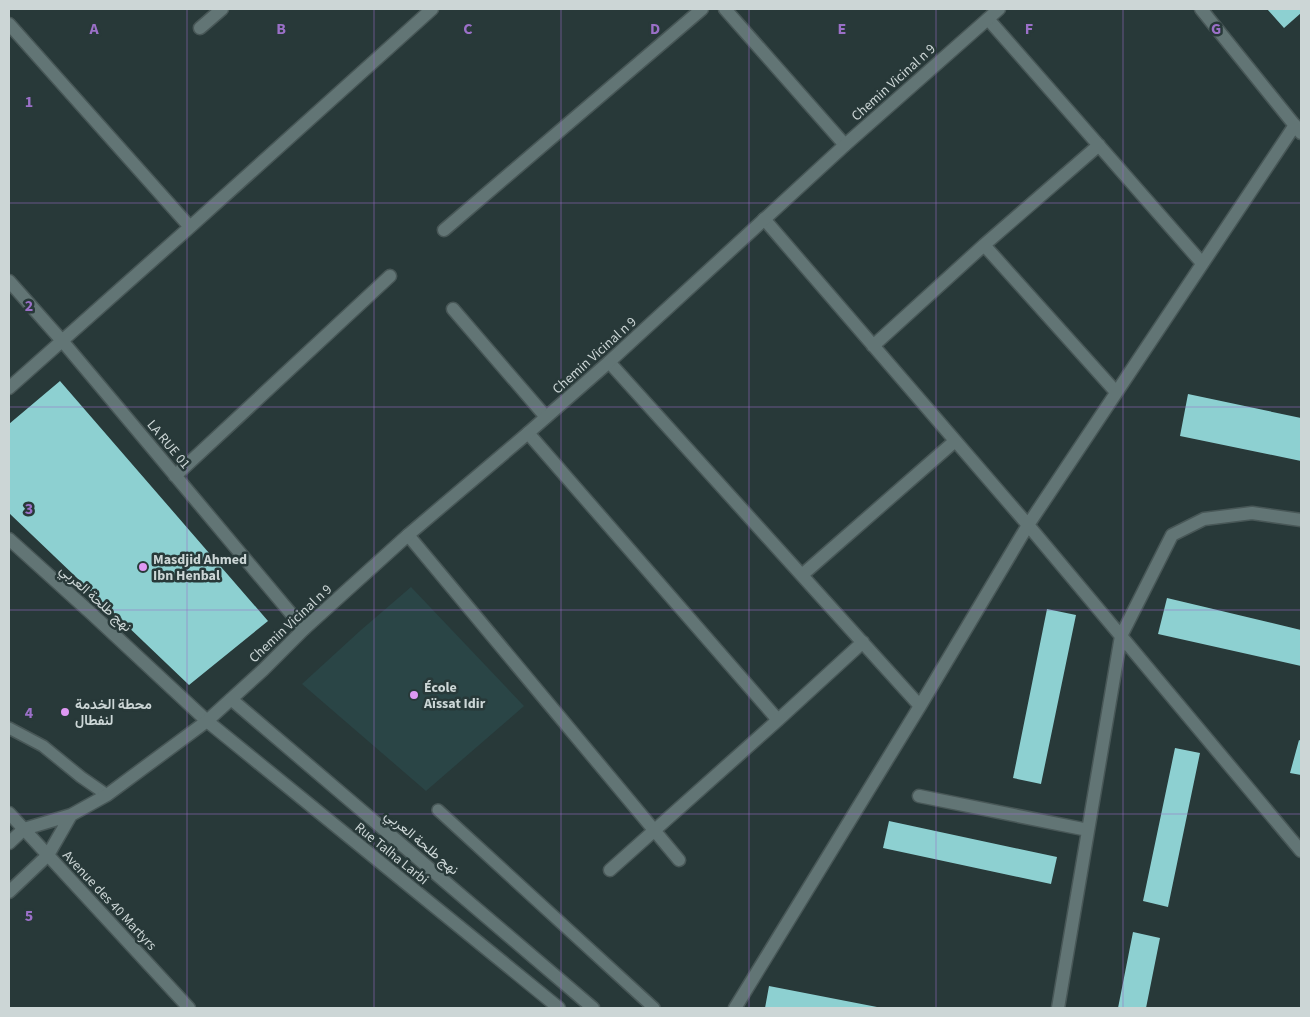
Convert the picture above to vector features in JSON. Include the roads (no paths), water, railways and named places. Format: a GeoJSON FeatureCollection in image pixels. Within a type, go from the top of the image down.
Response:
{"type":"FeatureCollection","features":[{"type":"Feature","properties":{"kind":"street"},"geometry":{"type":"LineString","coordinates":[[200,28],[222,9]]}},
{"type":"Feature","properties":{"kind":"street"},"geometry":{"type":"LineString","coordinates":[[9,388],[432,9]]}},
{"type":"Feature","properties":{"kind":"street"},"geometry":{"type":"LineString","coordinates":[[444,230],[702,9]]}},
{"type":"Feature","properties":{"kind":"street"},"geometry":{"type":"LineString","coordinates":[[726,9],[845,145]]}},
{"type":"Feature","properties":{"kind":"street","name":"Chemin Vicinal n 9"},"geometry":{"type":"LineString","coordinates":[[24,829],[71,815],[107,796],[206,721],[408,535],[609,362],[845,145],[999,9]]}},
{"type":"Feature","properties":{"kind":"street"},"geometry":{"type":"LineString","coordinates":[[735,1008],[920,706],[1028,525],[1202,262],[1298,129],[1201,9]]}},
{"type":"Feature","properties":{"kind":"street"},"geometry":{"type":"LineString","coordinates":[[988,19],[1202,262]]}},
{"type":"Feature","properties":{"kind":"street"},"geometry":{"type":"LineString","coordinates":[[9,24],[190,227]]}},
{"type":"Feature","properties":{"kind":"street"},"geometry":{"type":"LineString","coordinates":[[873,346],[984,245],[1099,145]]}},
{"type":"Feature","properties":{"kind":"street"},"geometry":{"type":"LineString","coordinates":[[764,220],[1028,525],[1301,851]]}},
{"type":"Feature","properties":{"kind":"street"},"geometry":{"type":"LineString","coordinates":[[984,245],[1116,392]]}},
{"type":"Feature","properties":{"kind":"street"},"geometry":{"type":"LineString","coordinates":[[176,476],[390,276]]}},
{"type":"Feature","properties":{"kind":"street","name":"LA RUE 01"},"geometry":{"type":"LineString","coordinates":[[9,281],[62,340],[304,629]]}},
{"type":"Feature","properties":{"kind":"street"},"geometry":{"type":"LineString","coordinates":[[453,309],[546,417]]}},
{"type":"Feature","properties":{"kind":"street"},"geometry":{"type":"LineString","coordinates":[[609,362],[920,706]]}},
{"type":"Feature","properties":{"kind":"street"},"geometry":{"type":"LineString","coordinates":[[528,433],[778,720]]}},
{"type":"Feature","properties":{"kind":"street"},"geometry":{"type":"LineString","coordinates":[[802,575],[956,441]]}},
{"type":"Feature","properties":{"kind":"street"},"geometry":{"type":"LineString","coordinates":[[1058,1008],[1121,636],[1172,536],[1204,519],[1252,513],[1301,520]]}},
{"type":"Feature","properties":{"kind":"street"},"geometry":{"type":"LineString","coordinates":[[408,535],[679,860]]}},
{"type":"Feature","properties":{"kind":"street","name":"نهج طلحة العربي"},"geometry":{"type":"LineString","coordinates":[[9,539],[206,721]]}},
{"type":"Feature","properties":{"kind":"street"},"geometry":{"type":"LineString","coordinates":[[610,870],[863,642]]}},
{"type":"Feature","properties":{"kind":"street","name":"نهج طلحة العربي"},"geometry":{"type":"LineString","coordinates":[[230,699],[593,1008]]}},
{"type":"Feature","properties":{"kind":"street","name":"Rue Talha Larbi"},"geometry":{"type":"LineString","coordinates":[[206,721],[559,1008]]}},
{"type":"Feature","properties":{"kind":"street"},"geometry":{"type":"LineString","coordinates":[[919,796],[1088,830]]}},
{"type":"Feature","properties":{"kind":"street","name":"Avenue des 40 Martyrs"},"geometry":{"type":"LineString","coordinates":[[9,813],[189,1008]]}},
{"type":"Feature","properties":{"kind":"street"},"geometry":{"type":"LineString","coordinates":[[9,892],[48,855],[71,815]]}},
{"type":"Feature","properties":{"kind":"street"},"geometry":{"type":"LineString","coordinates":[[9,844],[24,829]]}},
{"type":"Feature","properties":{"kind":"lane"},"geometry":{"type":"LineString","coordinates":[[9,728],[43,746],[80,777],[107,796]]}},
{"type":"Feature","properties":{"kind":"lane"},"geometry":{"type":"LineString","coordinates":[[438,810],[654,1008]]}},
{"type":"Feature","properties":{"kind":"place","name":"Masdjid Ahmed Ibn Henbal"},"geometry":{"type":"Point","coordinates":[143,567]}},
{"type":"Feature","properties":{"kind":"place","name":"École Aïssat Idir"},"geometry":{"type":"Point","coordinates":[414,695]}},
{"type":"Feature","properties":{"kind":"place","name":"محطة الخدمة لنفطال"},"geometry":{"type":"Point","coordinates":[65,712]}}]}
